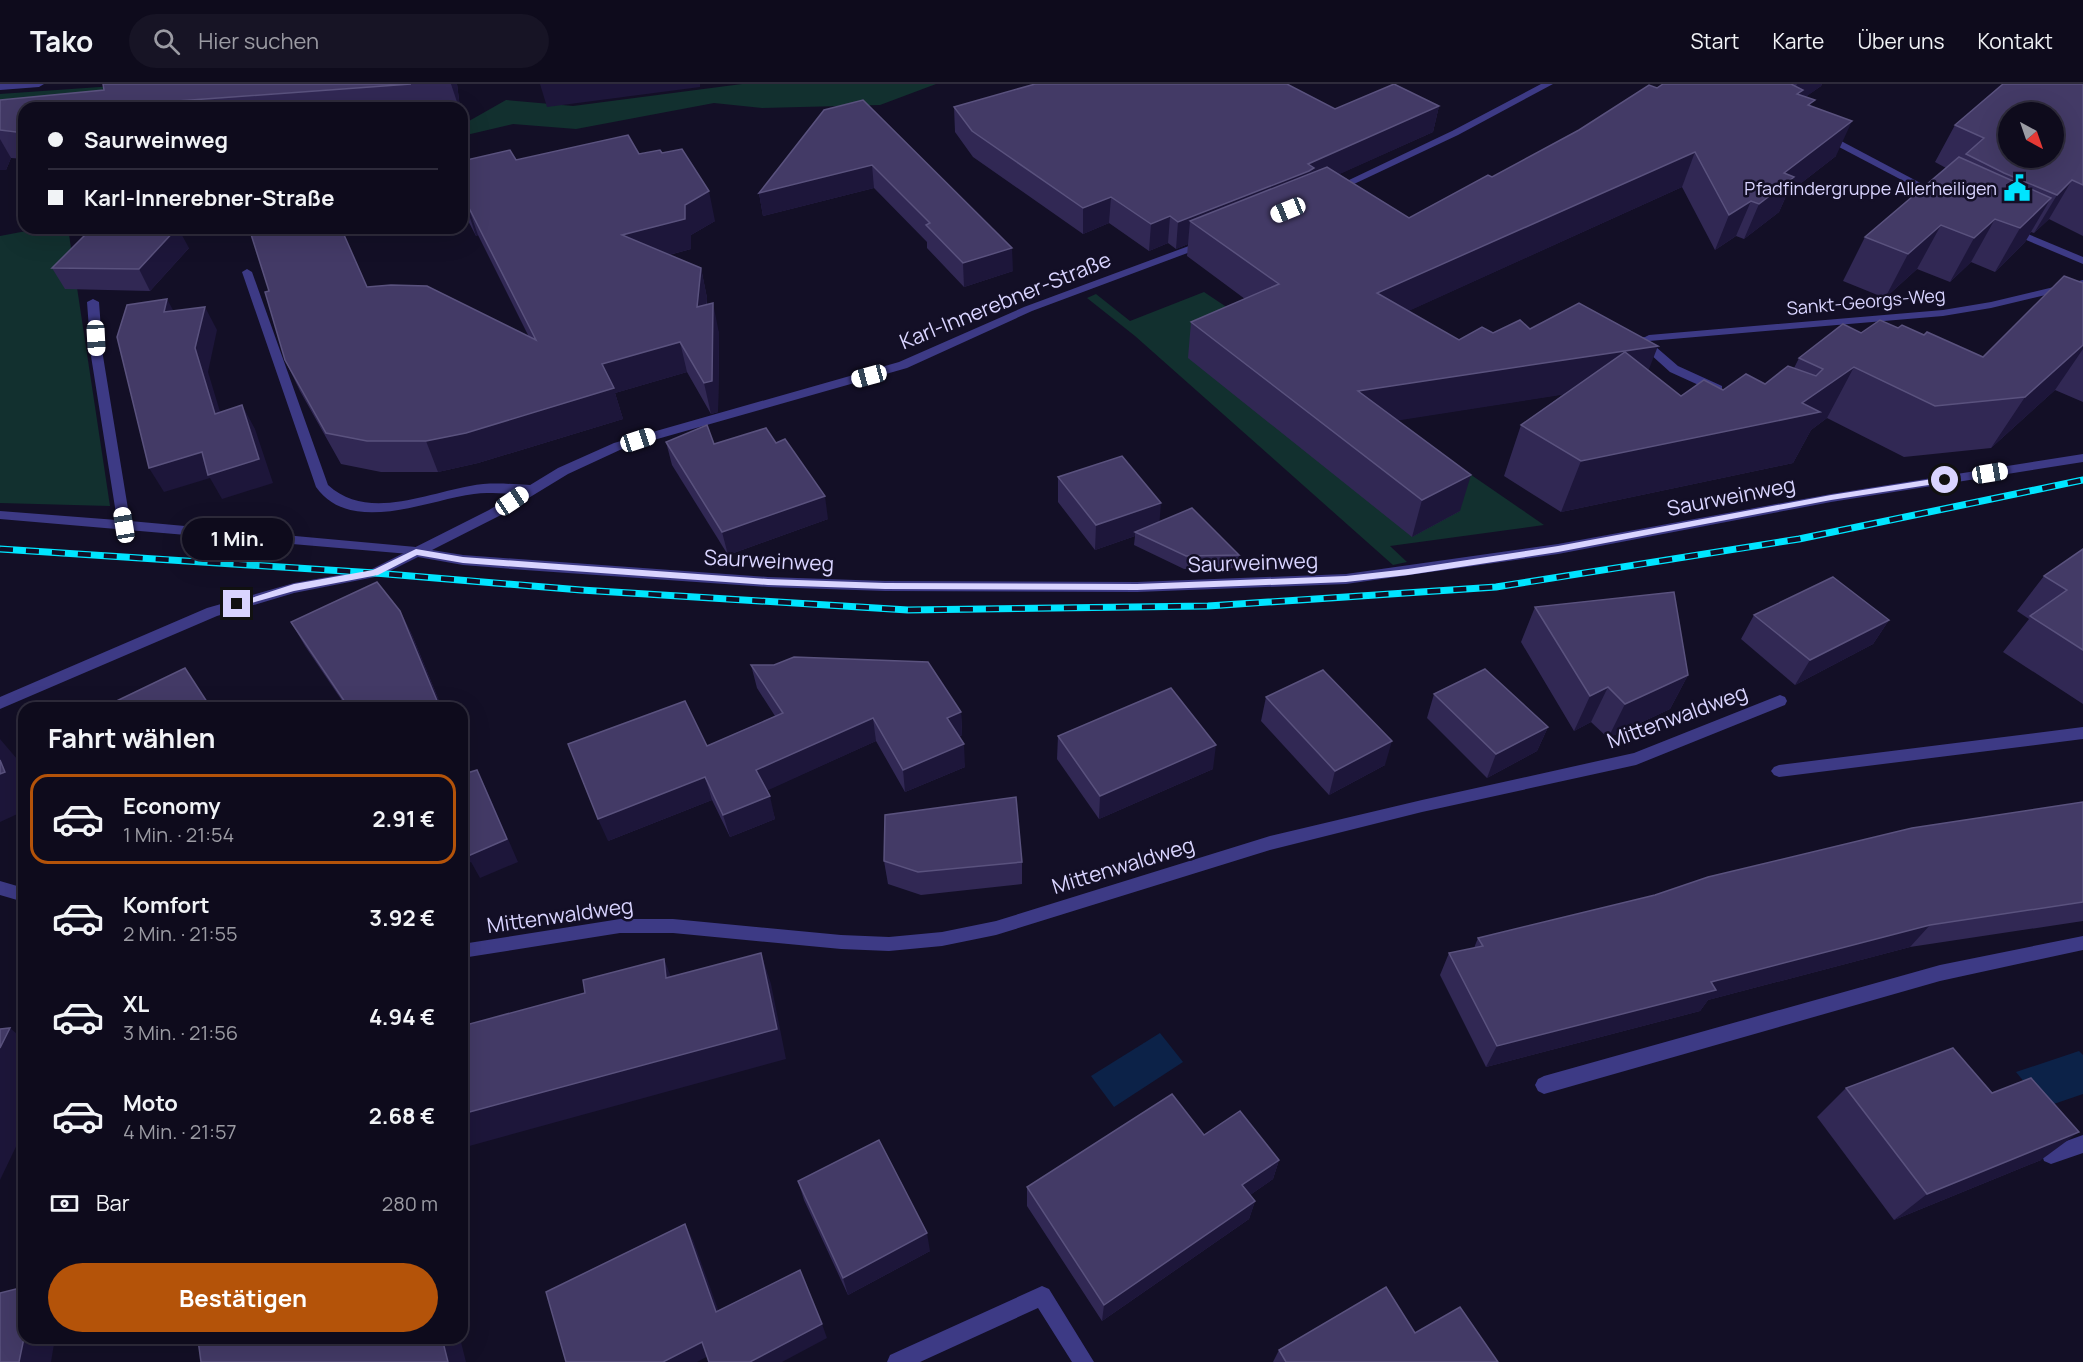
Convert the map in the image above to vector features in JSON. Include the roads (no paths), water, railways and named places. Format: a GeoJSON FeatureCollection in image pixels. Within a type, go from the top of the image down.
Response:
{"type":"FeatureCollection","features":[{"type":"Feature","properties":{"kind":"street"},"geometry":{"type":"LineString","coordinates":[[0,87],[39,84]]}},
{"type":"Feature","properties":{"kind":"street"},"geometry":{"type":"LineString","coordinates":[[1320,196],[1455,133],[1548,84]]}},
{"type":"Feature","properties":{"kind":"street"},"geometry":{"type":"LineString","coordinates":[[1809,128],[1947,199]]}},
{"type":"Feature","properties":{"kind":"street"},"geometry":{"type":"LineString","coordinates":[[1999,225],[2083,261]]}},
{"type":"Feature","properties":{"kind":"street","name":"Karl-Innerebner-Straße"},"geometry":{"type":"LineString","coordinates":[[0,703],[212,612],[294,588],[375,573],[494,513],[530,489],[589,458],[628,443],[903,365],[947,348],[1028,309],[1211,240]]}},
{"type":"Feature","properties":{"kind":"street"},"geometry":{"type":"LineString","coordinates":[[247,272],[327,495],[342,503],[375,508],[472,490],[530,489]]}},
{"type":"Feature","properties":{"kind":"street","name":"Sankt-Georgs-Weg"},"geometry":{"type":"LineString","coordinates":[[1726,393],[1674,369],[1642,341],[1649,338],[1943,313],[1991,305],[2083,283]]}},
{"type":"Feature","properties":{"kind":"street"},"geometry":{"type":"LineString","coordinates":[[93,302],[97,356],[124,525]]}},
{"type":"Feature","properties":{"kind":"street","name":"Saurweinweg"},"geometry":{"type":"LineString","coordinates":[[0,514],[416,552],[463,560],[768,582],[885,586],[1137,587],[1346,579],[1408,572],[1558,549],[1831,498],[2083,458]]}},
{"type":"Feature","properties":{"kind":"street","name":"Mittenwaldweg"},"geometry":{"type":"LineString","coordinates":[[468,950],[620,926],[673,926],[877,944],[942,939],[996,928],[1270,843],[1422,806],[1636,759],[1780,701]]}},
{"type":"Feature","properties":{"kind":"street"},"geometry":{"type":"LineString","coordinates":[[1779,771],[2083,733]]}},
{"type":"Feature","properties":{"kind":"street"},"geometry":{"type":"LineString","coordinates":[[0,888],[18,892]]}},
{"type":"Feature","properties":{"kind":"street"},"geometry":{"type":"LineString","coordinates":[[1544,1085],[1940,973],[2083,943]]}},
{"type":"Feature","properties":{"kind":"street"},"geometry":{"type":"LineString","coordinates":[[2051,1155],[2083,1144]]}},
{"type":"Feature","properties":{"kind":"street"},"geometry":{"type":"LineString","coordinates":[[897,1362],[1042,1296],[1084,1362]]}},
{"type":"Feature","properties":{"kind":"water"},"geometry":{"type":"Polygon","coordinates":[[[1160,1033],[1183,1062],[1114,1107],[1091,1076],[1160,1033]]]}},
{"type":"Feature","properties":{"kind":"water"},"geometry":{"type":"Polygon","coordinates":[[[2079,1051],[2083,1055],[2083,1094],[2045,1107],[2016,1072],[2079,1051]]]}},
{"type":"Feature","properties":{"kind":"railway"},"geometry":{"type":"LineString","coordinates":[[0,549],[375,573],[581,590],[908,610],[1208,606],[1496,587],[1799,539],[2083,480]]}},
{"type":"Feature","properties":{"kind":"place","name":"Pfadfindergruppe Allerheiligen"},"geometry":{"type":"Point","coordinates":[2017,188]}}]}
